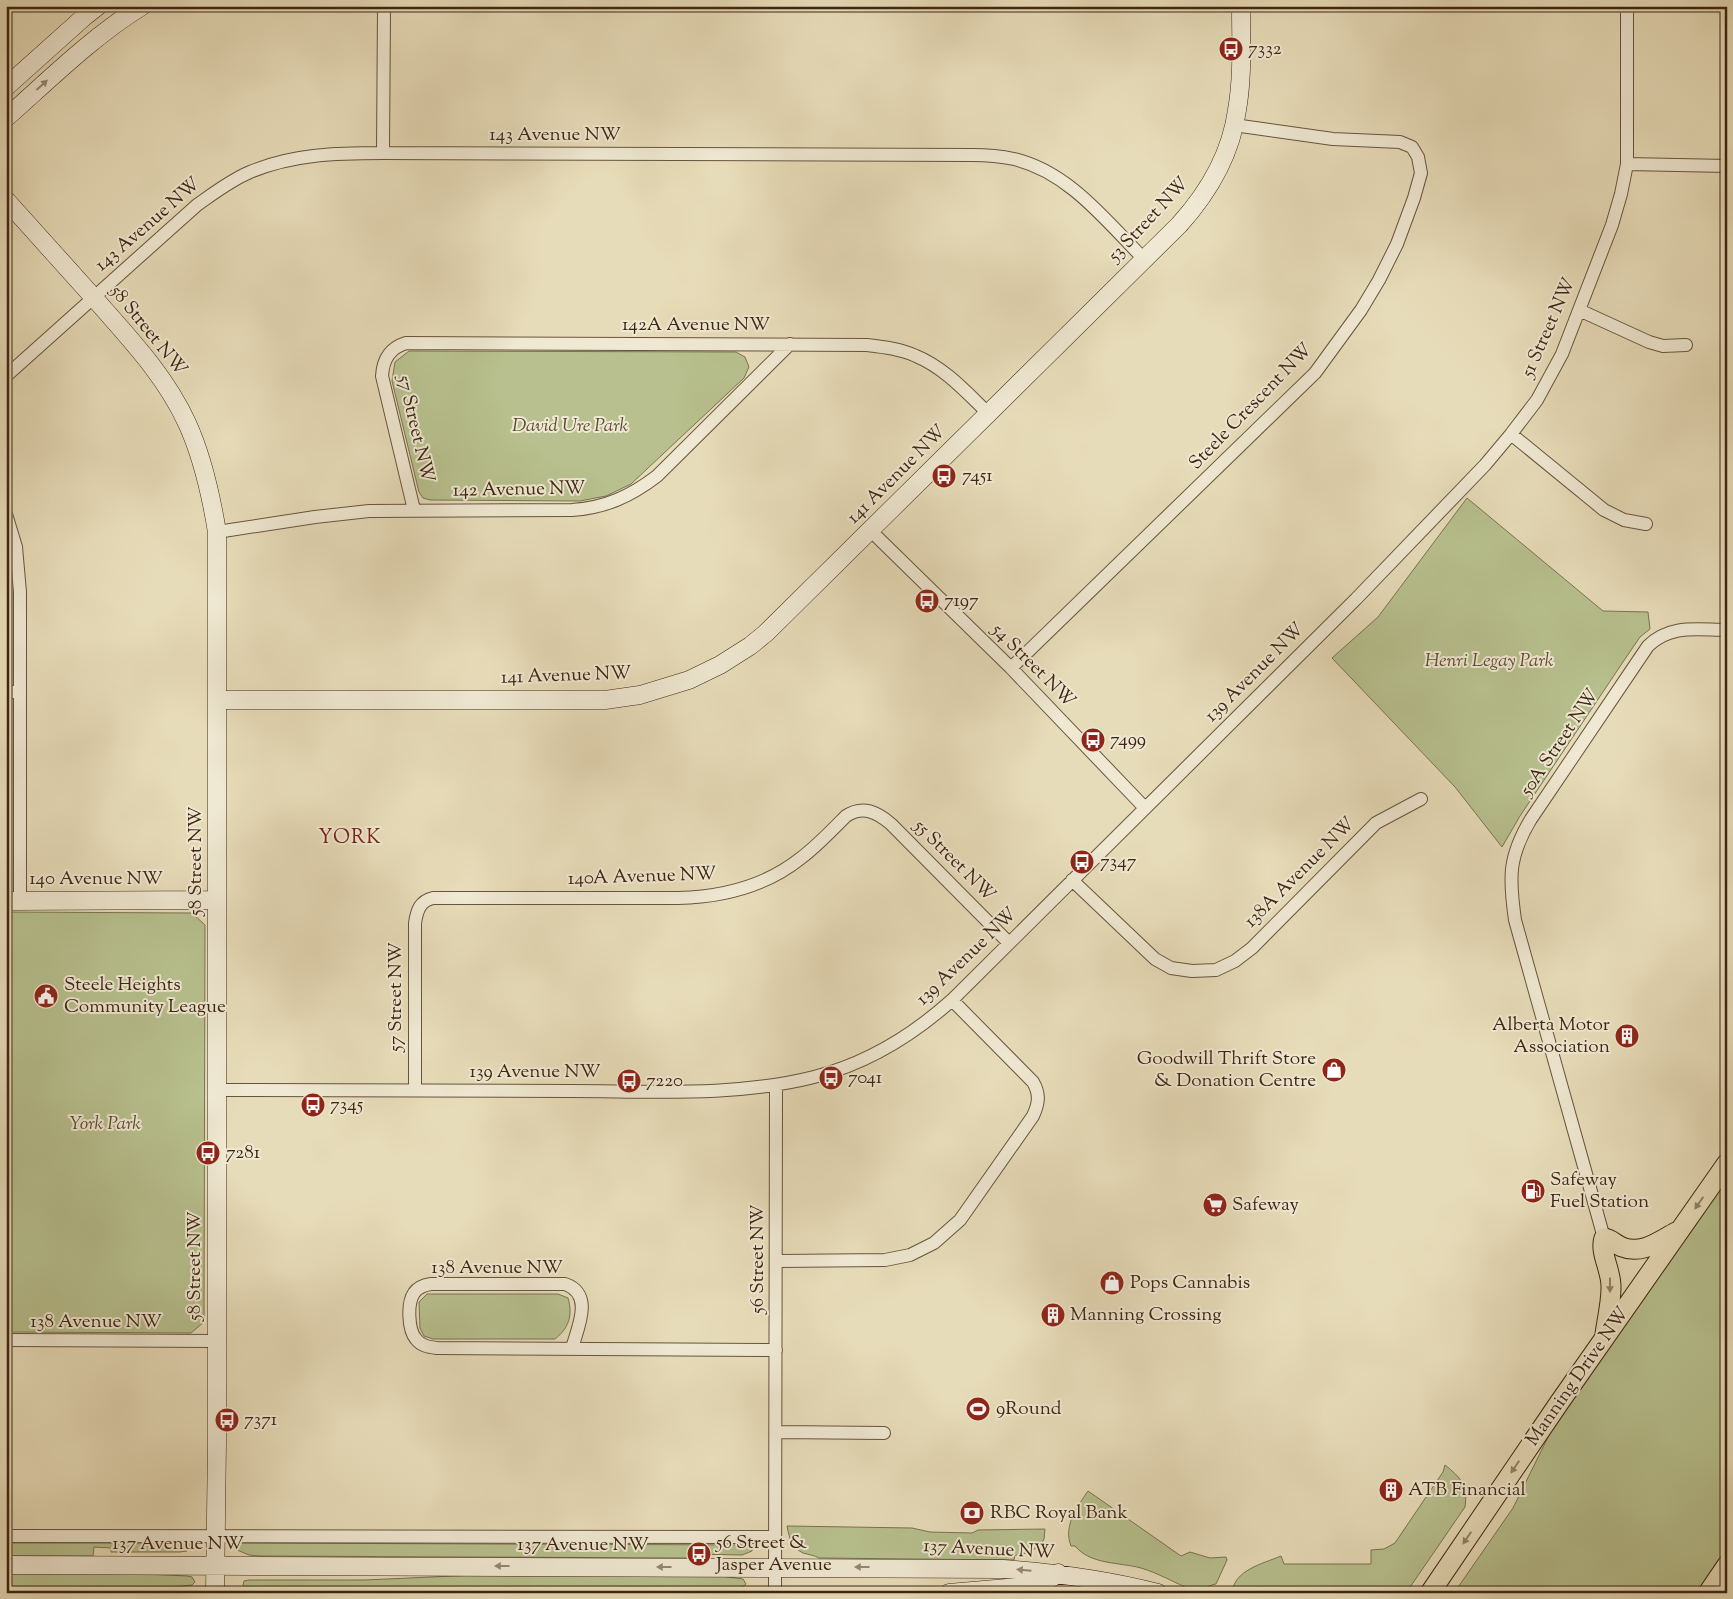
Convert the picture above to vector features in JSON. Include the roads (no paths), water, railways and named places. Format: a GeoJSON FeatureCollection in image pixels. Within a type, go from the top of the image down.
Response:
{"type":"FeatureCollection","features":[{"type":"Feature","properties":{"kind":"main road","name":"Manning Drive NW"},"geometry":{"type":"LineString","coordinates":[[1430,1593],[1727,1163]]}},
{"type":"Feature","properties":{"kind":"main road"},"geometry":{"type":"LineString","coordinates":[[1605,1338],[1611,1287],[1602,1244],[1604,1238],[1608,1238],[1623,1247],[1637,1250],[1644,1249],[1680,1230]]}},
{"type":"Feature","properties":{"kind":"main road"},"geometry":{"type":"LineString","coordinates":[[1418,1593],[1452,1561]]}},
{"type":"Feature","properties":{"kind":"main road"},"geometry":{"type":"LineString","coordinates":[[1708,1593],[1727,1565]]}},
{"type":"Feature","properties":{"kind":"street"},"geometry":{"type":"LineString","coordinates":[[6,87],[98,6]]}},
{"type":"Feature","properties":{"kind":"street"},"geometry":{"type":"LineString","coordinates":[[6,118],[87,45],[122,18],[142,6]]}},
{"type":"Feature","properties":{"kind":"street"},"geometry":{"type":"LineString","coordinates":[[383,153],[384,6]]}},
{"type":"Feature","properties":{"kind":"street","name":"53 Street NW"},"geometry":{"type":"LineString","coordinates":[[989,414],[1179,225],[1198,203],[1220,166],[1234,125],[1240,82],[1241,6]]}},
{"type":"Feature","properties":{"kind":"street","name":"51 Street NW"},"geometry":{"type":"LineString","coordinates":[[1356,599],[1457,495],[1511,434],[1549,381],[1612,225],[1621,194],[1627,164],[1627,6]]}},
{"type":"Feature","properties":{"kind":"street","name":"Steele Crescent NW"},"geometry":{"type":"LineString","coordinates":[[1011,668],[1315,374],[1361,310],[1397,244],[1414,198],[1420,173],[1418,157],[1412,147],[1400,142],[1333,139],[1234,125]]}},
{"type":"Feature","properties":{"kind":"street","name":"143 Avenue NW"},"geometry":{"type":"LineString","coordinates":[[6,376],[197,205],[233,181],[249,173],[304,157],[383,153],[972,155],[1001,157],[1029,164],[1063,182],[1080,196],[1144,259]]}},
{"type":"Feature","properties":{"kind":"street"},"geometry":{"type":"LineString","coordinates":[[1627,164],[1727,166]]}},
{"type":"Feature","properties":{"kind":"street","name":"58 Street NW"},"geometry":{"type":"LineString","coordinates":[[6,200],[146,357],[160,376],[178,405],[196,443],[204,467],[217,532],[217,1442],[215,1593]]}},
{"type":"Feature","properties":{"kind":"street"},"geometry":{"type":"LineString","coordinates":[[1579,310],[1649,342],[1663,346],[1686,345]]}},
{"type":"Feature","properties":{"kind":"street","name":"142A Avenue NW"},"geometry":{"type":"LineString","coordinates":[[387,357],[390,352],[400,345],[412,343],[867,345],[894,349],[916,355],[928,361],[989,414]]}},
{"type":"Feature","properties":{"kind":"street","name":"142 Avenue NW"},"geometry":{"type":"LineString","coordinates":[[217,532],[355,512],[572,510],[598,506],[629,495],[657,476],[790,344]]}},
{"type":"Feature","properties":{"kind":"street","name":"57 Street NW"},"geometry":{"type":"LineString","coordinates":[[387,357],[382,368],[383,385],[414,510]]}},
{"type":"Feature","properties":{"kind":"street","name":"141 Avenue NW"},"geometry":{"type":"LineString","coordinates":[[218,700],[605,700],[640,695],[689,680],[720,665],[750,646],[778,622],[989,414]]}},
{"type":"Feature","properties":{"kind":"street"},"geometry":{"type":"LineString","coordinates":[[1511,434],[1604,510],[1624,520],[1646,524]]}},
{"type":"Feature","properties":{"kind":"street"},"geometry":{"type":"LineString","coordinates":[[6,514],[16,547],[20,592],[13,901]]}},
{"type":"Feature","properties":{"kind":"street","name":"54 Street NW"},"geometry":{"type":"LineString","coordinates":[[871,531],[1011,668],[1145,808]]}},
{"type":"Feature","properties":{"kind":"street","name":"139 Avenue NW"},"geometry":{"type":"LineString","coordinates":[[217,1090],[706,1090],[776,1085],[832,1072],[878,1052],[928,1020],[952,1000],[1356,599]]}},
{"type":"Feature","properties":{"kind":"street","name":"50A Street NW"},"geometry":{"type":"LineString","coordinates":[[1604,1238],[1514,920],[1510,887],[1514,854],[1531,819],[1648,646],[1665,633],[1674,630],[1727,630]]}},
{"type":"Feature","properties":{"kind":"street"},"geometry":{"type":"LineString","coordinates":[[6,692],[19,692]]}},
{"type":"Feature","properties":{"kind":"street","name":"138A Avenue NW"},"geometry":{"type":"LineString","coordinates":[[1072,880],[1131,937],[1164,965],[1186,971],[1216,970],[1226,966],[1252,948],[1376,823],[1420,798]]}},
{"type":"Feature","properties":{"kind":"street","name":"140A Avenue NW"},"geometry":{"type":"LineString","coordinates":[[422,904],[427,900],[439,897],[678,898],[716,895],[751,886],[780,873],[807,853],[846,816],[852,812],[868,810]]}},
{"type":"Feature","properties":{"kind":"street","name":"55 Street NW"},"geometry":{"type":"LineString","coordinates":[[868,810],[876,813],[891,824],[1009,943]]}},
{"type":"Feature","properties":{"kind":"street","name":"140 Avenue NW"},"geometry":{"type":"LineString","coordinates":[[13,901],[217,900]]}},
{"type":"Feature","properties":{"kind":"street","name":"57 Street NW"},"geometry":{"type":"LineString","coordinates":[[415,1090],[415,923],[416,915],[422,904]]}},
{"type":"Feature","properties":{"kind":"street"},"geometry":{"type":"LineString","coordinates":[[777,1260],[885,1260],[910,1255],[934,1243],[952,1228],[966,1211],[1033,1116],[1039,1096],[1036,1088],[1028,1077],[952,1000]]}},
{"type":"Feature","properties":{"kind":"street","name":"56 Street NW"},"geometry":{"type":"LineString","coordinates":[[775,1593],[776,1085]]}},
{"type":"Feature","properties":{"kind":"street","name":"138 Avenue NW"},"geometry":{"type":"LineString","coordinates":[[572,1348],[582,1304],[577,1292],[564,1284],[431,1284],[421,1287],[414,1293],[411,1299],[410,1323],[413,1334],[418,1341],[429,1347],[776,1350]]}},
{"type":"Feature","properties":{"kind":"street","name":"138 Avenue NW"},"geometry":{"type":"LineString","coordinates":[[6,1340],[216,1341]]}},
{"type":"Feature","properties":{"kind":"street"},"geometry":{"type":"LineString","coordinates":[[776,1432],[884,1433]]}},
{"type":"Feature","properties":{"kind":"street","name":"137 Avenue NW"},"geometry":{"type":"LineString","coordinates":[[6,1536],[775,1537]]}},
{"type":"Feature","properties":{"kind":"street","name":"137 Avenue NW"},"geometry":{"type":"LineString","coordinates":[[6,1565],[1003,1569],[1058,1574],[1124,1585],[1158,1593]]}},
{"type":"Feature","properties":{"kind":"street"},"geometry":{"type":"LineString","coordinates":[[949,1593],[1042,1585],[1058,1574]]}},
{"type":"Feature","properties":{"kind":"street"},"geometry":{"type":"LineString","coordinates":[[1058,1574],[1058,1593]]}},
{"type":"Feature","properties":{"kind":"place","name":"7332"},"geometry":{"type":"Point","coordinates":[1231,49]}},
{"type":"Feature","properties":{"kind":"place","name":"7451"},"geometry":{"type":"Point","coordinates":[944,476]}},
{"type":"Feature","properties":{"kind":"place","name":"7197"},"geometry":{"type":"Point","coordinates":[927,601]}},
{"type":"Feature","properties":{"kind":"place","name":"7499"},"geometry":{"type":"Point","coordinates":[1093,740]}},
{"type":"Feature","properties":{"kind":"place","name":"7347"},"geometry":{"type":"Point","coordinates":[1082,862]}},
{"type":"Feature","properties":{"kind":"place","name":"Steele Heights Community League"},"geometry":{"type":"Point","coordinates":[46,996]}},
{"type":"Feature","properties":{"kind":"place","name":"Alberta Motor Association"},"geometry":{"type":"Point","coordinates":[1627,1036]}},
{"type":"Feature","properties":{"kind":"place","name":"Goodwill Thrift Store & Donation Centre"},"geometry":{"type":"Point","coordinates":[1334,1070]}},
{"type":"Feature","properties":{"kind":"place","name":"7041"},"geometry":{"type":"Point","coordinates":[831,1078]}},
{"type":"Feature","properties":{"kind":"place","name":"7220"},"geometry":{"type":"Point","coordinates":[629,1081]}},
{"type":"Feature","properties":{"kind":"place","name":"7345"},"geometry":{"type":"Point","coordinates":[313,1105]}},
{"type":"Feature","properties":{"kind":"place","name":"7281"},"geometry":{"type":"Point","coordinates":[208,1153]}},
{"type":"Feature","properties":{"kind":"place","name":"Safeway Fuel Station"},"geometry":{"type":"Point","coordinates":[1533,1191]}},
{"type":"Feature","properties":{"kind":"place","name":"Safeway"},"geometry":{"type":"Point","coordinates":[1215,1205]}},
{"type":"Feature","properties":{"kind":"place","name":"Pops Cannabis"},"geometry":{"type":"Point","coordinates":[1112,1283]}},
{"type":"Feature","properties":{"kind":"place","name":"Manning Crossing"},"geometry":{"type":"Point","coordinates":[1053,1315]}},
{"type":"Feature","properties":{"kind":"place","name":"9Round"},"geometry":{"type":"Point","coordinates":[978,1409]}},
{"type":"Feature","properties":{"kind":"place","name":"7371"},"geometry":{"type":"Point","coordinates":[227,1420]}},
{"type":"Feature","properties":{"kind":"place","name":"ATB Financial"},"geometry":{"type":"Point","coordinates":[1391,1490]}},
{"type":"Feature","properties":{"kind":"place","name":"RBC Royal Bank"},"geometry":{"type":"Point","coordinates":[972,1513]}},
{"type":"Feature","properties":{"kind":"place","name":"56 Street & Jasper Avenue"},"geometry":{"type":"Point","coordinates":[699,1554]}},
{"type":"Feature","properties":{"kind":"district","name":"YORK"},"geometry":{"type":"Point","coordinates":[350,838]}},
{"type":"Feature","properties":{"kind":"park label","name":"David Ure Park"},"geometry":{"type":"Point","coordinates":[570,426]}},
{"type":"Feature","properties":{"kind":"park label","name":"Henri Legay Park"},"geometry":{"type":"Point","coordinates":[1489,661]}},
{"type":"Feature","properties":{"kind":"park label","name":"York Park"},"geometry":{"type":"Point","coordinates":[105,1124]}}]}
